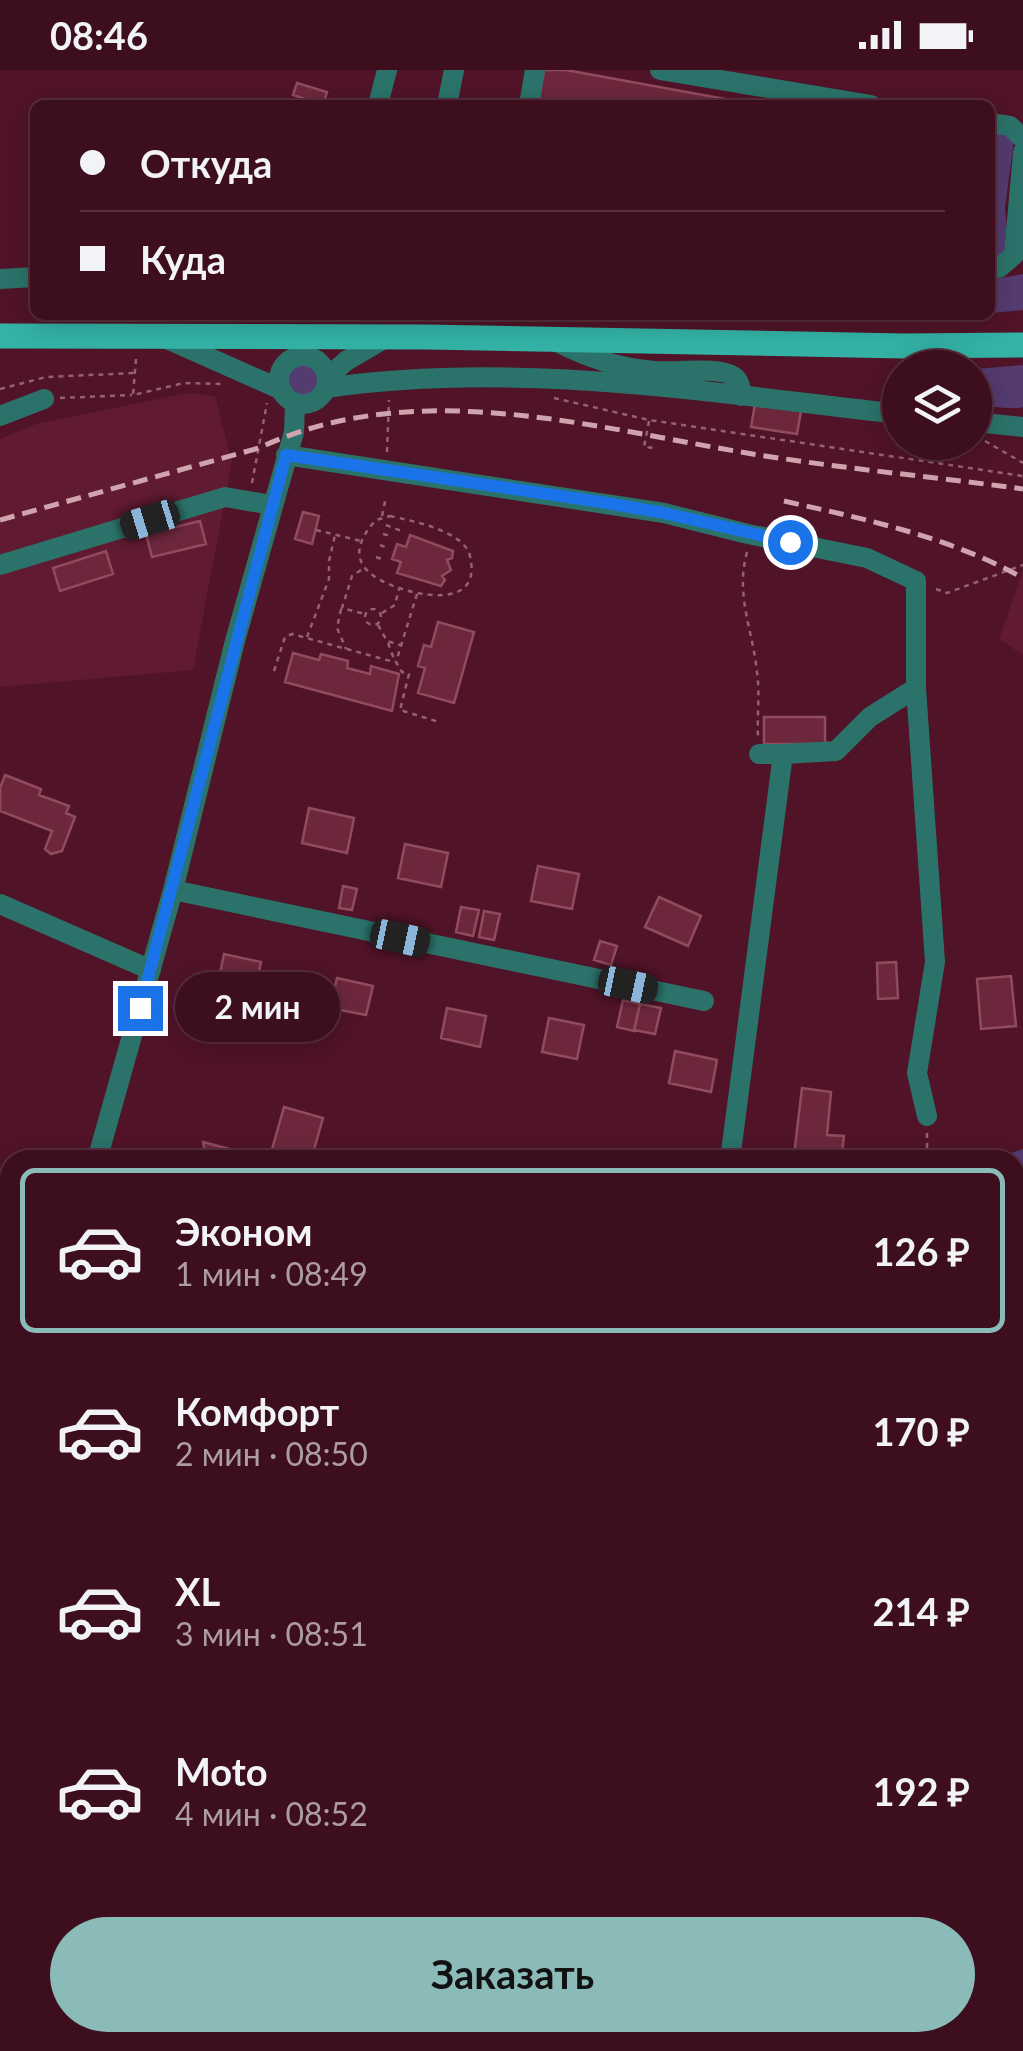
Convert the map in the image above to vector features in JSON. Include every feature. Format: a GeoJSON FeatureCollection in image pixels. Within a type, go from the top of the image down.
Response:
{"type":"FeatureCollection","features":[{"type":"Feature","properties":{"kind":"main road"},"geometry":{"type":"LineString","coordinates":[[0,336],[389,336],[1023,345]]}},
{"type":"Feature","properties":{"kind":"street"},"geometry":{"type":"LineString","coordinates":[[379,100],[387,70]]}},
{"type":"Feature","properties":{"kind":"street"},"geometry":{"type":"LineString","coordinates":[[448,100],[454,70]]}},
{"type":"Feature","properties":{"kind":"street"},"geometry":{"type":"LineString","coordinates":[[530,100],[535,70]]}},
{"type":"Feature","properties":{"kind":"street"},"geometry":{"type":"LineString","coordinates":[[660,70],[787,99]]}},
{"type":"Feature","properties":{"kind":"street"},"geometry":{"type":"LineString","coordinates":[[995,124],[1010,126],[1023,139]]}},
{"type":"Feature","properties":{"kind":"street"},"geometry":{"type":"LineString","coordinates":[[995,268],[1014,255],[1020,233],[1023,152]]}},
{"type":"Feature","properties":{"kind":"street"},"geometry":{"type":"LineString","coordinates":[[0,280],[30,277]]}},
{"type":"Feature","properties":{"kind":"street"},"geometry":{"type":"LineString","coordinates":[[158,335],[282,395],[314,402],[346,361],[389,336]]}},
{"type":"Feature","properties":{"kind":"street"},"geometry":{"type":"LineString","coordinates":[[100,1150],[294,432],[279,382],[284,365],[315,336],[327,383]]}},
{"type":"Feature","properties":{"kind":"street"},"geometry":{"type":"LineString","coordinates":[[550,339],[614,366],[723,372],[734,376],[740,384],[741,396]]}},
{"type":"Feature","properties":{"kind":"street"},"geometry":{"type":"LineString","coordinates":[[327,383],[554,376],[882,412]]}},
{"type":"Feature","properties":{"kind":"street"},"geometry":{"type":"LineString","coordinates":[[0,416],[44,399]]}},
{"type":"Feature","properties":{"kind":"street"},"geometry":{"type":"LineString","coordinates":[[992,424],[1023,427]]}},
{"type":"Feature","properties":{"kind":"street"},"geometry":{"type":"LineString","coordinates":[[286,455],[664,513],[867,558],[916,581],[916,688],[935,962],[917,1073],[926,1116]]}},
{"type":"Feature","properties":{"kind":"street"},"geometry":{"type":"LineString","coordinates":[[0,565],[225,497],[274,499]]}},
{"type":"Feature","properties":{"kind":"street"},"geometry":{"type":"LineString","coordinates":[[759,754],[836,750],[870,717],[916,688]]}},
{"type":"Feature","properties":{"kind":"street"},"geometry":{"type":"LineString","coordinates":[[731,1150],[783,754]]}},
{"type":"Feature","properties":{"kind":"street"},"geometry":{"type":"LineString","coordinates":[[173,890],[704,1001]]}},
{"type":"Feature","properties":{"kind":"street"},"geometry":{"type":"LineString","coordinates":[[0,904],[151,970]]}},
{"type":"Feature","properties":{"kind":"path"},"geometry":{"type":"LineString","coordinates":[[134,395],[136,358]]}},
{"type":"Feature","properties":{"kind":"path"},"geometry":{"type":"LineString","coordinates":[[0,389],[46,377],[135,373]]}},
{"type":"Feature","properties":{"kind":"path"},"geometry":{"type":"LineString","coordinates":[[44,399],[134,395],[184,383],[221,384]]}},
{"type":"Feature","properties":{"kind":"path"},"geometry":{"type":"LineString","coordinates":[[385,468],[388,390]]}},
{"type":"Feature","properties":{"kind":"path"},"geometry":{"type":"LineString","coordinates":[[274,499],[250,490],[282,395]]}},
{"type":"Feature","properties":{"kind":"path"},"geometry":{"type":"LineString","coordinates":[[552,397],[649,420],[1023,476]]}},
{"type":"Feature","properties":{"kind":"path"},"geometry":{"type":"LineString","coordinates":[[649,420],[644,447],[655,448]]}},
{"type":"Feature","properties":{"kind":"path"},"geometry":{"type":"LineString","coordinates":[[992,446],[1023,463]]}},
{"type":"Feature","properties":{"kind":"path"},"geometry":{"type":"LineString","coordinates":[[382,518],[386,497]]}},
{"type":"Feature","properties":{"kind":"path"},"geometry":{"type":"LineString","coordinates":[[382,518],[402,519],[460,539],[472,562],[470,575],[464,586],[440,598],[399,588],[381,582],[364,568],[359,553],[361,542],[367,529],[382,518]]}},
{"type":"Feature","properties":{"kind":"path"},"geometry":{"type":"LineString","coordinates":[[386,525],[404,532]]}},
{"type":"Feature","properties":{"kind":"path"},"geometry":{"type":"LineString","coordinates":[[316,530],[361,542]]}},
{"type":"Feature","properties":{"kind":"path"},"geometry":{"type":"LineString","coordinates":[[383,534],[391,536]]}},
{"type":"Feature","properties":{"kind":"path"},"geometry":{"type":"LineString","coordinates":[[307,638],[329,579],[328,561],[336,535]]}},
{"type":"Feature","properties":{"kind":"path"},"geometry":{"type":"LineString","coordinates":[[751,535],[742,569],[743,602],[758,673],[759,754]]}},
{"type":"Feature","properties":{"kind":"path"},"geometry":{"type":"LineString","coordinates":[[380,545],[387,548]]}},
{"type":"Feature","properties":{"kind":"path"},"geometry":{"type":"LineString","coordinates":[[376,557],[384,560]]}},
{"type":"Feature","properties":{"kind":"path"},"geometry":{"type":"LineString","coordinates":[[916,581],[946,592],[1023,564]]}},
{"type":"Feature","properties":{"kind":"path"},"geometry":{"type":"LineString","coordinates":[[346,649],[337,628],[352,576],[364,568]]}},
{"type":"Feature","properties":{"kind":"path"},"geometry":{"type":"LineString","coordinates":[[380,613],[392,608],[399,588]]}},
{"type":"Feature","properties":{"kind":"path"},"geometry":{"type":"LineString","coordinates":[[396,662],[417,593]]}},
{"type":"Feature","properties":{"kind":"path"},"geometry":{"type":"LineString","coordinates":[[342,608],[364,614]]}},
{"type":"Feature","properties":{"kind":"path"},"geometry":{"type":"LineString","coordinates":[[364,614],[372,608],[380,613]]}},
{"type":"Feature","properties":{"kind":"path"},"geometry":{"type":"LineString","coordinates":[[380,613],[377,624],[402,672],[409,674],[400,710],[439,722]]}},
{"type":"Feature","properties":{"kind":"path"},"geometry":{"type":"LineString","coordinates":[[364,614],[367,623],[377,624]]}},
{"type":"Feature","properties":{"kind":"path"},"geometry":{"type":"LineString","coordinates":[[274,671],[285,637],[292,634],[396,662]]}},
{"type":"Feature","properties":{"kind":"path"},"geometry":{"type":"LineString","coordinates":[[388,641],[401,646]]}},
{"type":"Feature","properties":{"kind":"path"},"geometry":{"type":"LineString","coordinates":[[926,1116],[927,1150]]}},
{"type":"Feature","properties":{"kind":"shaded area"},"geometry":{"type":"Polygon","coordinates":[[[995,130],[1007,132],[1014,139],[1005,208],[1009,249],[995,259],[995,130]]]}},
{"type":"Feature","properties":{"kind":"shaded area"},"geometry":{"type":"Polygon","coordinates":[[[1023,274],[1023,310],[995,313],[995,279],[1023,274]]]}},
{"type":"Feature","properties":{"kind":"shaded area"},"geometry":{"type":"Polygon","coordinates":[[[304,363],[316,368],[321,380],[316,392],[304,397],[292,392],[287,380],[292,368],[304,363]]]}},
{"type":"Feature","properties":{"kind":"shaded area"},"geometry":{"type":"Polygon","coordinates":[[[1023,365],[1023,407],[992,407],[992,368],[1023,365]]]}},
{"type":"Feature","properties":{"kind":"shaded area"},"geometry":{"type":"Polygon","coordinates":[[[187,393],[215,396],[232,462],[193,670],[0,687],[0,439],[36,424],[187,393]]]}},
{"type":"Feature","properties":{"kind":"shaded area"},"geometry":{"type":"Polygon","coordinates":[[[1023,571],[1023,655],[999,639],[1023,571]]]}},
{"type":"Feature","properties":{"kind":"building"},"geometry":{"type":"Polygon","coordinates":[[[544,70],[566,70],[731,100],[539,100],[544,70]]]}},
{"type":"Feature","properties":{"kind":"building"},"geometry":{"type":"Polygon","coordinates":[[[297,83],[327,92],[325,100],[293,95],[297,83]]]}},
{"type":"Feature","properties":{"kind":"building"},"geometry":{"type":"Polygon","coordinates":[[[755,404],[801,411],[797,434],[751,427],[755,404]]]}},
{"type":"Feature","properties":{"kind":"building"},"geometry":{"type":"Polygon","coordinates":[[[303,512],[319,516],[312,544],[295,539],[303,512]]]}},
{"type":"Feature","properties":{"kind":"building"},"geometry":{"type":"Polygon","coordinates":[[[200,521],[206,544],[152,557],[146,534],[200,521]]]}},
{"type":"Feature","properties":{"kind":"building"},"geometry":{"type":"Polygon","coordinates":[[[410,535],[453,551],[452,558],[447,560],[451,570],[442,576],[445,580],[441,586],[397,573],[401,562],[392,559],[397,544],[406,547],[410,535]]]}},
{"type":"Feature","properties":{"kind":"building"},"geometry":{"type":"Polygon","coordinates":[[[106,551],[113,574],[60,591],[53,568],[106,551]]]}},
{"type":"Feature","properties":{"kind":"building"},"geometry":{"type":"Polygon","coordinates":[[[438,622],[474,632],[454,703],[418,693],[425,668],[418,666],[424,645],[431,647],[438,622]]]}},
{"type":"Feature","properties":{"kind":"building"},"geometry":{"type":"Polygon","coordinates":[[[293,653],[319,660],[321,654],[348,661],[347,668],[370,674],[371,666],[399,674],[392,711],[285,682],[293,653]]]}},
{"type":"Feature","properties":{"kind":"building"},"geometry":{"type":"Polygon","coordinates":[[[764,717],[825,717],[825,744],[764,744],[764,717]]]}},
{"type":"Feature","properties":{"kind":"building"},"geometry":{"type":"Polygon","coordinates":[[[5,775],[41,789],[39,795],[69,806],[66,813],[75,817],[62,851],[51,854],[45,849],[52,831],[0,811],[0,788],[5,775]]]}},
{"type":"Feature","properties":{"kind":"building"},"geometry":{"type":"Polygon","coordinates":[[[309,808],[354,818],[347,853],[302,843],[309,808]]]}},
{"type":"Feature","properties":{"kind":"building"},"geometry":{"type":"Polygon","coordinates":[[[405,844],[448,853],[441,887],[398,878],[405,844]]]}},
{"type":"Feature","properties":{"kind":"building"},"geometry":{"type":"Polygon","coordinates":[[[538,866],[579,874],[572,909],[531,901],[538,866]]]}},
{"type":"Feature","properties":{"kind":"building"},"geometry":{"type":"Polygon","coordinates":[[[343,886],[357,889],[352,910],[339,908],[343,886]]]}},
{"type":"Feature","properties":{"kind":"building"},"geometry":{"type":"Polygon","coordinates":[[[659,897],[701,916],[688,946],[645,927],[659,897]]]}},
{"type":"Feature","properties":{"kind":"building"},"geometry":{"type":"Polygon","coordinates":[[[461,907],[479,910],[473,936],[456,932],[461,907]]]}},
{"type":"Feature","properties":{"kind":"building"},"geometry":{"type":"Polygon","coordinates":[[[484,911],[500,914],[494,940],[479,937],[484,911]]]}},
{"type":"Feature","properties":{"kind":"building"},"geometry":{"type":"Polygon","coordinates":[[[600,941],[617,946],[611,965],[594,960],[600,941]]]}},
{"type":"Feature","properties":{"kind":"building"},"geometry":{"type":"Polygon","coordinates":[[[224,954],[261,962],[254,996],[217,988],[224,954]]]}},
{"type":"Feature","properties":{"kind":"building"},"geometry":{"type":"Polygon","coordinates":[[[896,962],[898,998],[878,999],[877,963],[896,962]]]}},
{"type":"Feature","properties":{"kind":"building"},"geometry":{"type":"Polygon","coordinates":[[[1011,976],[1016,1026],[981,1029],[977,979],[1011,976]]]}},
{"type":"Feature","properties":{"kind":"building"},"geometry":{"type":"Polygon","coordinates":[[[337,978],[373,986],[366,1015],[330,1008],[337,978]]]}},
{"type":"Feature","properties":{"kind":"building"},"geometry":{"type":"Polygon","coordinates":[[[623,1000],[640,1004],[634,1031],[617,1027],[623,1000]]]}},
{"type":"Feature","properties":{"kind":"building"},"geometry":{"type":"Polygon","coordinates":[[[640,1004],[661,1008],[655,1034],[634,1030],[640,1004]]]}},
{"type":"Feature","properties":{"kind":"building"},"geometry":{"type":"Polygon","coordinates":[[[447,1008],[486,1016],[480,1047],[441,1038],[447,1008]]]}},
{"type":"Feature","properties":{"kind":"building"},"geometry":{"type":"Polygon","coordinates":[[[549,1018],[584,1025],[577,1059],[542,1052],[549,1018]]]}},
{"type":"Feature","properties":{"kind":"building"},"geometry":{"type":"Polygon","coordinates":[[[675,1051],[717,1060],[711,1092],[669,1083],[675,1051]]]}},
{"type":"Feature","properties":{"kind":"building"},"geometry":{"type":"Polygon","coordinates":[[[802,1088],[831,1092],[827,1135],[844,1136],[842,1150],[795,1150],[802,1088]]]}},
{"type":"Feature","properties":{"kind":"building"},"geometry":{"type":"Polygon","coordinates":[[[284,1107],[323,1118],[314,1150],[272,1150],[284,1107]]]}},
{"type":"Feature","properties":{"kind":"building"},"geometry":{"type":"Polygon","coordinates":[[[203,1142],[233,1150],[205,1150],[203,1142]]]}},
{"type":"Feature","properties":{"kind":"railway"},"geometry":{"type":"LineString","coordinates":[[0,520],[259,448],[319,426],[381,414],[444,411],[571,422],[792,460],[1023,489]]}},
{"type":"Feature","properties":{"kind":"railway"},"geometry":{"type":"LineString","coordinates":[[784,501],[936,540],[1023,578]]}},
{"type":"Feature","properties":{"kind":"route"},"geometry":{"type":"LineString","coordinates":[[140,1008],[286,455],[538,491],[664,513],[790,542]]}}]}
